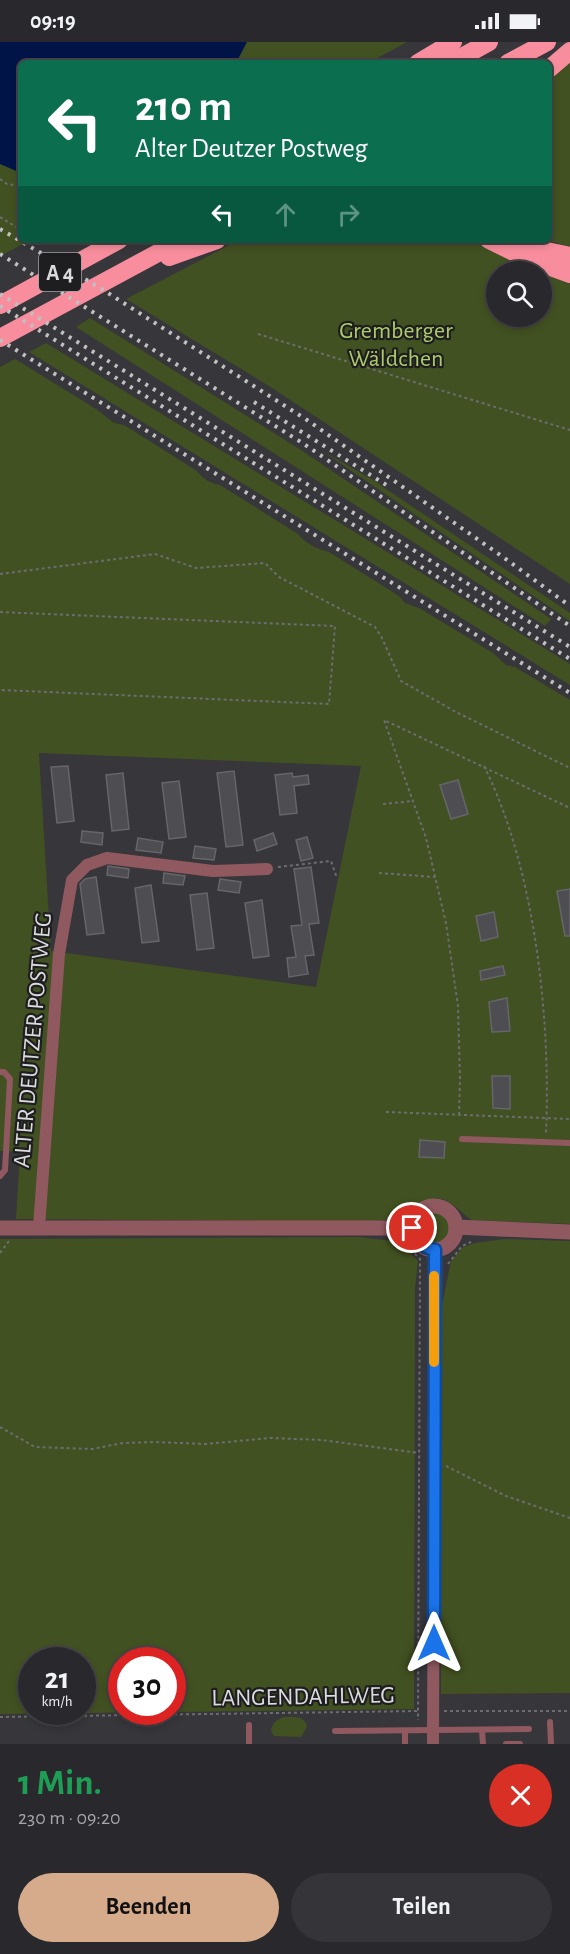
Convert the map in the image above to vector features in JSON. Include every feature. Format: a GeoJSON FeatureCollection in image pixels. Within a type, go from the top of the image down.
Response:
{"type":"FeatureCollection","features":[{"type":"Feature","properties":{"kind":"highway"},"geometry":{"type":"LineString","coordinates":[[423,60],[453,42]]}},
{"type":"Feature","properties":{"kind":"highway"},"geometry":{"type":"LineString","coordinates":[[456,60],[489,42]]}},
{"type":"Feature","properties":{"kind":"highway"},"geometry":{"type":"LineString","coordinates":[[514,60],[547,42]]}},
{"type":"Feature","properties":{"kind":"highway"},"geometry":{"type":"LineString","coordinates":[[552,60],[570,51]]}},
{"type":"Feature","properties":{"kind":"highway"},"geometry":{"type":"LineString","coordinates":[[552,66],[570,51]]}},
{"type":"Feature","properties":{"kind":"highway","name":"A 4"},"geometry":{"type":"LineString","coordinates":[[0,305],[114,243]]}},
{"type":"Feature","properties":{"kind":"highway","name":"A 4"},"geometry":{"type":"LineString","coordinates":[[0,338],[176,243]]}},
{"type":"Feature","properties":{"kind":"highway"},"geometry":{"type":"LineString","coordinates":[[116,276],[209,243]]}},
{"type":"Feature","properties":{"kind":"highway"},"geometry":{"type":"LineString","coordinates":[[495,243],[526,258],[570,274]]}},
{"type":"Feature","properties":{"kind":"highway"},"geometry":{"type":"LineString","coordinates":[[530,243],[542,250],[570,256]]}},
{"type":"Feature","properties":{"kind":"street","name":"ALTER DEUTZER POSTWEG"},"geometry":{"type":"LineString","coordinates":[[39,1227],[59,954],[72,880],[87,865],[107,858],[213,871],[267,869]]}},
{"type":"Feature","properties":{"kind":"street"},"geometry":{"type":"LineString","coordinates":[[434,1206],[442,1207],[449,1212],[456,1227],[450,1243],[435,1250],[419,1243],[412,1228],[413,1219],[418,1212],[434,1206]]}},
{"type":"Feature","properties":{"kind":"street"},"geometry":{"type":"LineString","coordinates":[[6,1233],[39,1227],[412,1228]]}},
{"type":"Feature","properties":{"kind":"street"},"geometry":{"type":"LineString","coordinates":[[456,1227],[570,1232]]}},
{"type":"Feature","properties":{"kind":"street"},"geometry":{"type":"LineString","coordinates":[[433,1738],[435,1250]]}},
{"type":"Feature","properties":{"kind":"lane"},"geometry":{"type":"LineString","coordinates":[[0,1072],[4,1072],[10,1079],[5,1170],[0,1176]]}},
{"type":"Feature","properties":{"kind":"lane"},"geometry":{"type":"LineString","coordinates":[[462,1139],[570,1143]]}},
{"type":"Feature","properties":{"kind":"lane"},"geometry":{"type":"LineString","coordinates":[[550,1722],[551,1744]]}},
{"type":"Feature","properties":{"kind":"lane"},"geometry":{"type":"LineString","coordinates":[[249,1725],[249,1744]]}},
{"type":"Feature","properties":{"kind":"lane"},"geometry":{"type":"LineString","coordinates":[[335,1731],[418,1731],[433,1738],[482,1731],[529,1730]]}},
{"type":"Feature","properties":{"kind":"lane"},"geometry":{"type":"LineString","coordinates":[[482,1731],[483,1744]]}},
{"type":"Feature","properties":{"kind":"lane"},"geometry":{"type":"LineString","coordinates":[[405,1732],[405,1744]]}},
{"type":"Feature","properties":{"kind":"lane"},"geometry":{"type":"LineString","coordinates":[[507,1744],[520,1744]]}},
{"type":"Feature","properties":{"kind":"path"},"geometry":{"type":"LineString","coordinates":[[0,179],[8,184],[18,186]]}},
{"type":"Feature","properties":{"kind":"path"},"geometry":{"type":"LineString","coordinates":[[0,217],[18,227]]}},
{"type":"Feature","properties":{"kind":"path"},"geometry":{"type":"LineString","coordinates":[[258,334],[570,430]]}},
{"type":"Feature","properties":{"kind":"path"},"geometry":{"type":"LineString","coordinates":[[0,574],[155,554],[196,568],[265,563],[279,577],[375,627],[400,681],[456,712],[570,768]]}},
{"type":"Feature","properties":{"kind":"path"},"geometry":{"type":"LineString","coordinates":[[0,612],[335,626],[329,704],[0,690]]}},
{"type":"Feature","properties":{"kind":"path"},"geometry":{"type":"LineString","coordinates":[[459,1116],[458,1006],[446,923],[426,838],[384,720],[570,808]]}},
{"type":"Feature","properties":{"kind":"path"},"geometry":{"type":"LineString","coordinates":[[484,766],[497,792],[516,851],[540,979],[545,1052],[546,1143]]}},
{"type":"Feature","properties":{"kind":"path"},"geometry":{"type":"LineString","coordinates":[[383,804],[413,801]]}},
{"type":"Feature","properties":{"kind":"path"},"geometry":{"type":"LineString","coordinates":[[267,869],[331,861],[337,878]]}},
{"type":"Feature","properties":{"kind":"path"},"geometry":{"type":"LineString","coordinates":[[379,873],[435,877]]}},
{"type":"Feature","properties":{"kind":"path"},"geometry":{"type":"LineString","coordinates":[[386,1112],[570,1119]]}},
{"type":"Feature","properties":{"kind":"path"},"geometry":{"type":"LineString","coordinates":[[0,1253],[6,1233]]}},
{"type":"Feature","properties":{"kind":"path"},"geometry":{"type":"LineString","coordinates":[[434,1273],[447,1273],[451,1258],[462,1246],[478,1240]]}},
{"type":"Feature","properties":{"kind":"path"},"geometry":{"type":"LineString","coordinates":[[418,1731],[420,1273]]}},
{"type":"Feature","properties":{"kind":"path"},"geometry":{"type":"LineString","coordinates":[[0,1427],[35,1447],[92,1449],[123,1443],[206,1444],[270,1438],[322,1440],[420,1453],[506,1497],[570,1518]]}},
{"type":"Feature","properties":{"kind":"path","name":"LANGENDAHLWEG"},"geometry":{"type":"LineString","coordinates":[[186,1715],[570,1711]]}},
{"type":"Feature","properties":{"kind":"path","name":"LANGENDAHLWEG"},"geometry":{"type":"LineString","coordinates":[[0,1717],[18,1717]]}},
{"type":"Feature","properties":{"kind":"green space"},"geometry":{"type":"Polygon","coordinates":[[[0,42],[407,42],[374,60],[18,60],[18,243],[25,243],[0,256],[0,42]]]}},
{"type":"Feature","properties":{"kind":"green space"},"geometry":{"type":"Polygon","coordinates":[[[570,62],[570,247],[552,242],[552,74],[570,62]]]}},
{"type":"Feature","properties":{"kind":"green space","name":"Gremberger Wäldchen"},"geometry":{"type":"Polygon","coordinates":[[[233,243],[477,243],[517,261],[486,261],[486,327],[552,327],[552,276],[570,283],[570,584],[269,386],[126,299],[233,243]]]}},
{"type":"Feature","properties":{"kind":"green space"},"geometry":{"type":"Polygon","coordinates":[[[90,318],[301,450],[551,619],[545,626],[76,327],[90,318]]]}},
{"type":"Feature","properties":{"kind":"green space"},"geometry":{"type":"Polygon","coordinates":[[[46,343],[570,664],[570,685],[29,352],[46,343]]]}},
{"type":"Feature","properties":{"kind":"green space"},"geometry":{"type":"Polygon","coordinates":[[[15,359],[96,409],[114,423],[124,425],[197,471],[207,481],[220,485],[298,534],[316,548],[329,552],[399,596],[405,603],[421,609],[493,653],[506,665],[515,667],[570,700],[570,1224],[472,1220],[450,1203],[437,1199],[426,1202],[400,1217],[367,1222],[16,1219],[20,1152],[0,1151],[0,367],[15,359]],[[39,753],[51,951],[316,987],[361,766],[39,753]]]}},
{"type":"Feature","properties":{"kind":"green space"},"geometry":{"type":"Polygon","coordinates":[[[321,450],[373,480],[570,613],[570,621],[321,450]]]}},
{"type":"Feature","properties":{"kind":"green space"},"geometry":{"type":"Polygon","coordinates":[[[435,1213],[446,1217],[450,1228],[446,1239],[435,1243],[424,1239],[420,1228],[424,1217],[435,1213]]]}},
{"type":"Feature","properties":{"kind":"green space"},"geometry":{"type":"Polygon","coordinates":[[[359,1237],[401,1242],[418,1261],[415,1288],[414,1709],[186,1712],[186,1647],[108,1647],[108,1713],[96,1713],[96,1647],[18,1647],[18,1714],[0,1714],[0,1239],[359,1237]]]}},
{"type":"Feature","properties":{"kind":"green space"},"geometry":{"type":"Polygon","coordinates":[[[505,1239],[570,1241],[570,1693],[441,1694],[441,1310],[451,1261],[463,1247],[505,1239]]]}},
{"type":"Feature","properties":{"kind":"green space"},"geometry":{"type":"Polygon","coordinates":[[[284,1717],[304,1720],[307,1727],[301,1737],[274,1736],[271,1731],[272,1726],[284,1717]]]}},
{"type":"Feature","properties":{"kind":"shaded area"},"geometry":{"type":"Polygon","coordinates":[[[0,42],[247,42],[238,60],[18,60],[18,172],[0,164],[0,42]]]}},
{"type":"Feature","properties":{"kind":"building"},"geometry":{"type":"Polygon","coordinates":[[[68,766],[74,821],[57,823],[51,767],[68,766]]]}},
{"type":"Feature","properties":{"kind":"building"},"geometry":{"type":"Polygon","coordinates":[[[234,771],[243,845],[226,847],[217,773],[234,771]]]}},
{"type":"Feature","properties":{"kind":"building"},"geometry":{"type":"Polygon","coordinates":[[[123,773],[129,829],[112,831],[106,775],[123,773]]]}},
{"type":"Feature","properties":{"kind":"building"},"geometry":{"type":"Polygon","coordinates":[[[292,773],[293,777],[308,775],[309,784],[294,786],[297,813],[280,815],[275,775],[292,773]]]}},
{"type":"Feature","properties":{"kind":"building"},"geometry":{"type":"Polygon","coordinates":[[[458,780],[468,814],[451,819],[440,785],[458,780]]]}},
{"type":"Feature","properties":{"kind":"building"},"geometry":{"type":"Polygon","coordinates":[[[179,781],[186,837],[169,839],[162,783],[179,781]]]}},
{"type":"Feature","properties":{"kind":"building"},"geometry":{"type":"Polygon","coordinates":[[[82,831],[103,833],[102,845],[81,842],[82,831]]]}},
{"type":"Feature","properties":{"kind":"building"},"geometry":{"type":"Polygon","coordinates":[[[273,833],[277,844],[257,851],[254,840],[273,833]]]}},
{"type":"Feature","properties":{"kind":"building"},"geometry":{"type":"Polygon","coordinates":[[[307,837],[313,858],[301,861],[296,840],[307,837]]]}},
{"type":"Feature","properties":{"kind":"building"},"geometry":{"type":"Polygon","coordinates":[[[138,838],[163,842],[161,853],[136,850],[138,838]]]}},
{"type":"Feature","properties":{"kind":"building"},"geometry":{"type":"Polygon","coordinates":[[[195,846],[216,849],[214,860],[193,858],[195,846]]]}},
{"type":"Feature","properties":{"kind":"building"},"geometry":{"type":"Polygon","coordinates":[[[108,866],[129,869],[128,878],[107,875],[108,866]]]}},
{"type":"Feature","properties":{"kind":"building"},"geometry":{"type":"Polygon","coordinates":[[[311,867],[319,923],[309,924],[314,955],[305,956],[308,974],[289,977],[287,958],[296,957],[291,926],[302,925],[294,869],[311,867]]]}},
{"type":"Feature","properties":{"kind":"building"},"geometry":{"type":"Polygon","coordinates":[[[164,873],[185,876],[183,885],[163,883],[164,873]]]}},
{"type":"Feature","properties":{"kind":"building"},"geometry":{"type":"Polygon","coordinates":[[[96,877],[104,933],[87,935],[80,884],[85,879],[96,877]]]}},
{"type":"Feature","properties":{"kind":"building"},"geometry":{"type":"Polygon","coordinates":[[[220,879],[241,882],[239,893],[218,890],[220,879]]]}},
{"type":"Feature","properties":{"kind":"building"},"geometry":{"type":"Polygon","coordinates":[[[151,885],[159,941],[142,943],[135,888],[151,885]]]}},
{"type":"Feature","properties":{"kind":"building"},"geometry":{"type":"Polygon","coordinates":[[[570,889],[570,936],[565,936],[557,891],[570,889]]]}},
{"type":"Feature","properties":{"kind":"building"},"geometry":{"type":"Polygon","coordinates":[[[207,893],[214,948],[197,950],[190,895],[207,893]]]}},
{"type":"Feature","properties":{"kind":"building"},"geometry":{"type":"Polygon","coordinates":[[[262,900],[269,956],[253,958],[245,903],[262,900]]]}},
{"type":"Feature","properties":{"kind":"building"},"geometry":{"type":"Polygon","coordinates":[[[494,912],[498,937],[481,941],[476,916],[494,912]]]}},
{"type":"Feature","properties":{"kind":"building"},"geometry":{"type":"Polygon","coordinates":[[[503,966],[505,975],[481,980],[480,971],[503,966]]]}},
{"type":"Feature","properties":{"kind":"building"},"geometry":{"type":"Polygon","coordinates":[[[507,998],[510,1031],[492,1032],[489,1002],[507,998]]]}},
{"type":"Feature","properties":{"kind":"building"},"geometry":{"type":"Polygon","coordinates":[[[492,1076],[510,1076],[510,1109],[493,1108],[492,1076]]]}},
{"type":"Feature","properties":{"kind":"building"},"geometry":{"type":"Polygon","coordinates":[[[420,1140],[445,1142],[444,1158],[419,1157],[420,1140]]]}},
{"type":"Feature","properties":{"kind":"railway"},"geometry":{"type":"LineString","coordinates":[[0,229],[18,240]]}},
{"type":"Feature","properties":{"kind":"railway"},"geometry":{"type":"LineString","coordinates":[[24,243],[97,286],[307,420],[570,606]]}},
{"type":"Feature","properties":{"kind":"railway"},"geometry":{"type":"LineString","coordinates":[[0,254],[304,444],[570,626]]}},
{"type":"Feature","properties":{"kind":"railway"},"geometry":{"type":"LineString","coordinates":[[0,294],[570,647]]}},
{"type":"Feature","properties":{"kind":"railway"},"geometry":{"type":"LineString","coordinates":[[0,306],[570,659]]}},
{"type":"Feature","properties":{"kind":"railway"},"geometry":{"type":"LineString","coordinates":[[0,340],[570,693]]}},
{"type":"Feature","properties":{"kind":"railway"},"geometry":{"type":"LineString","coordinates":[[254,402],[388,486]]}},
{"type":"Feature","properties":{"kind":"slow traffic"},"geometry":{"type":"LineString","coordinates":[[434,1276],[434,1362]]}},
{"type":"Feature","properties":{"kind":"route"},"geometry":{"type":"LineString","coordinates":[[412,1228],[419,1243],[435,1250],[434,1643]]}}]}
